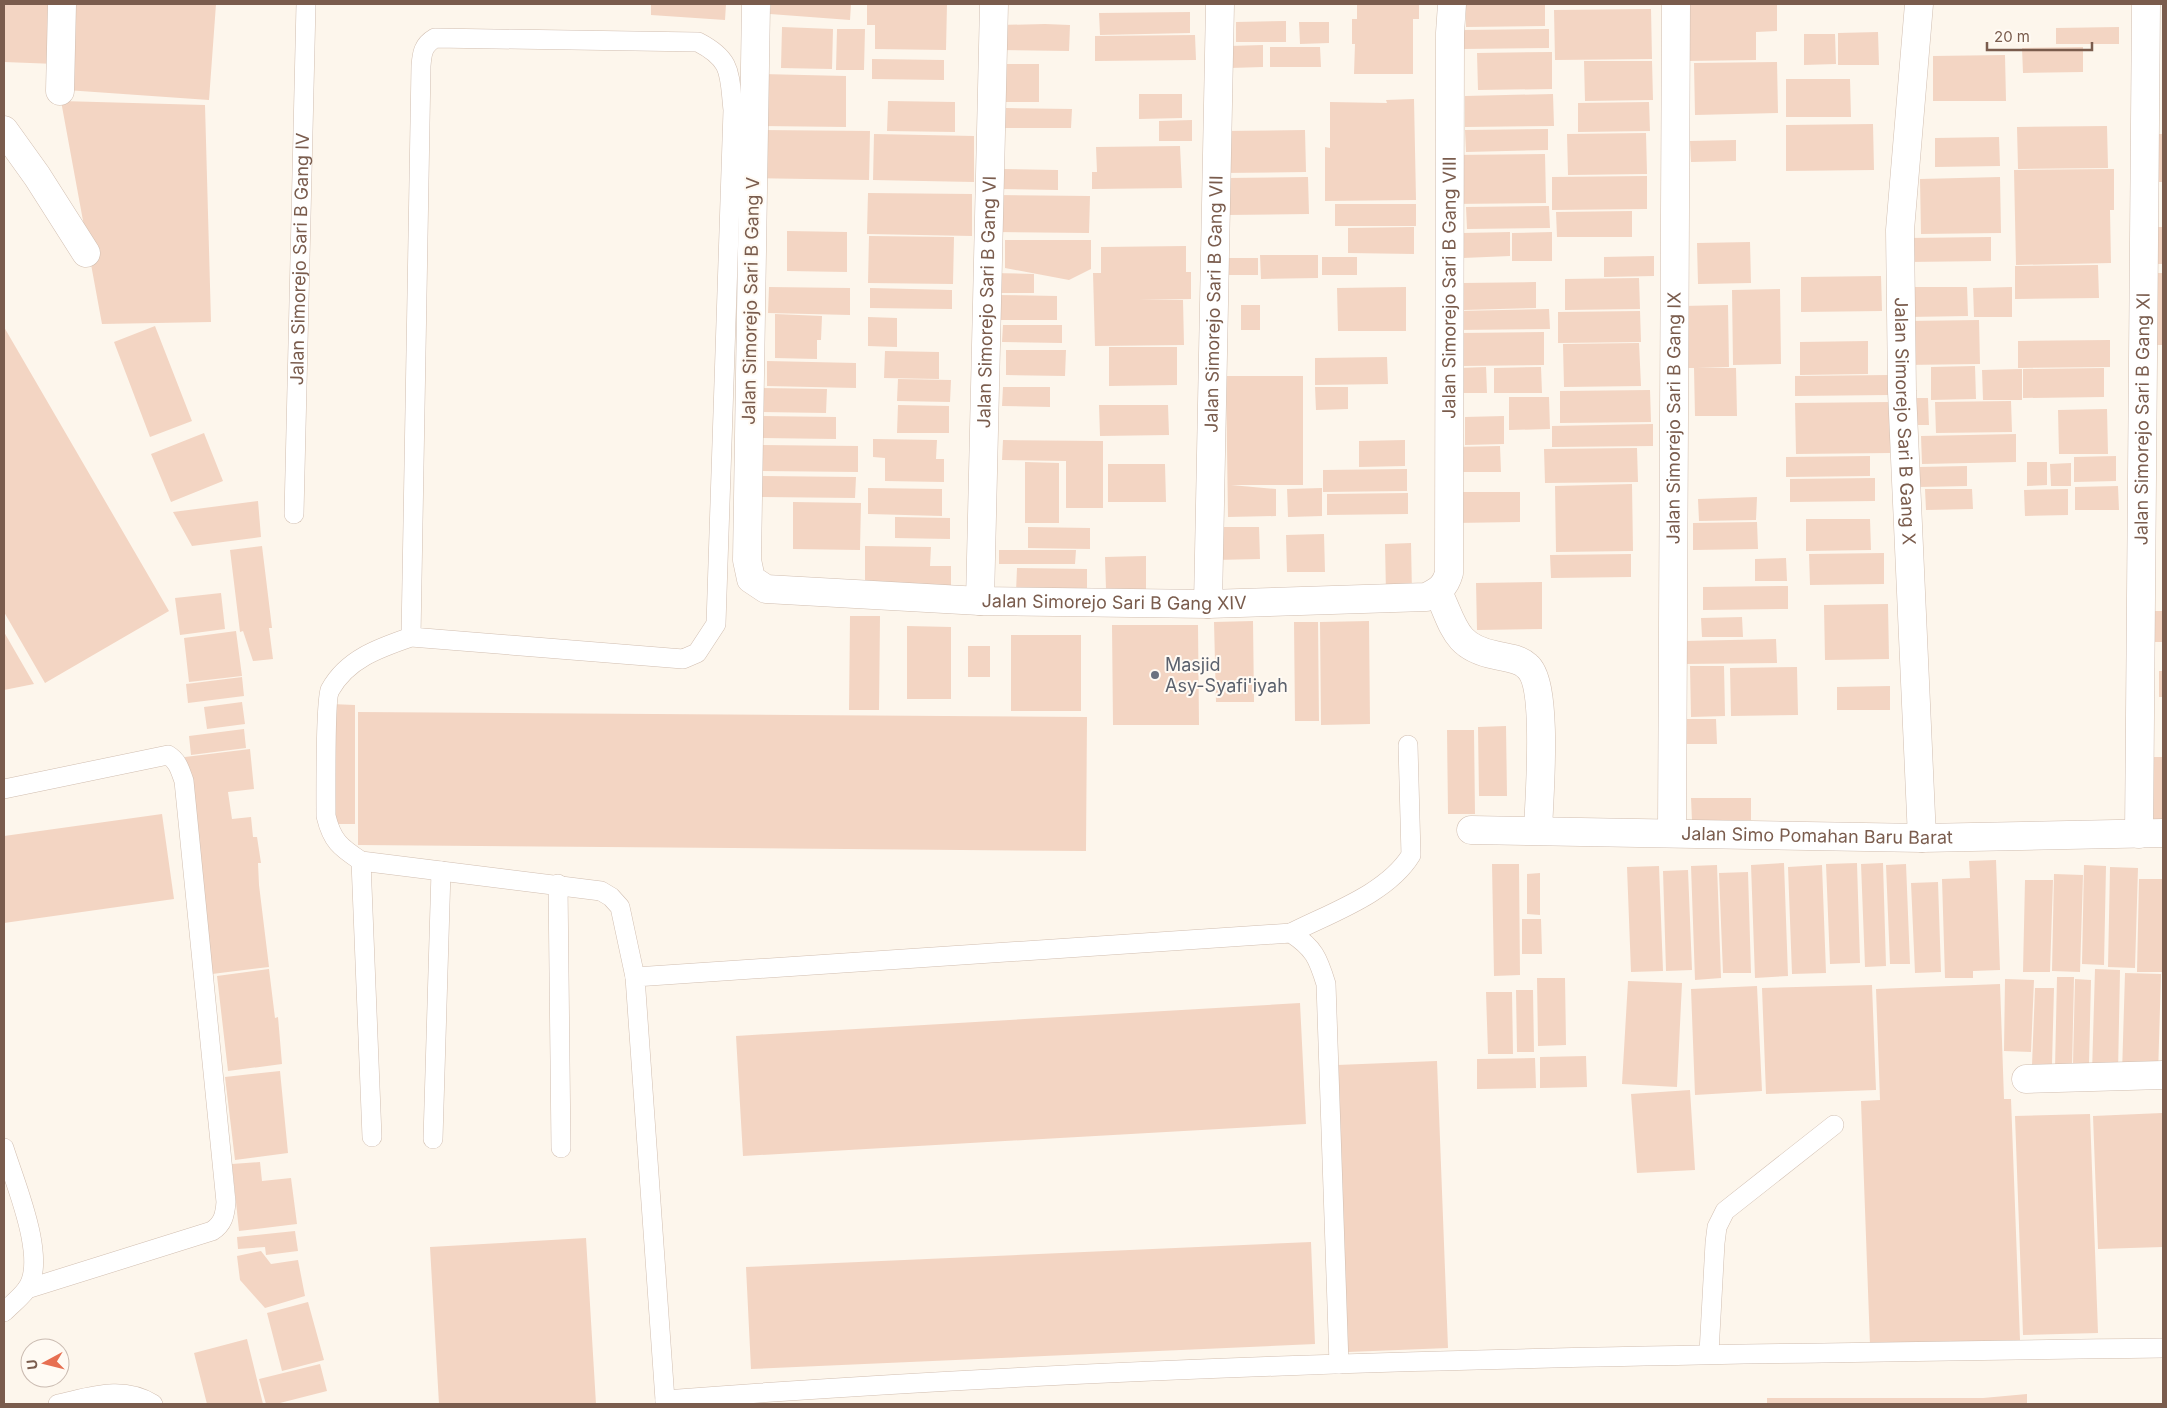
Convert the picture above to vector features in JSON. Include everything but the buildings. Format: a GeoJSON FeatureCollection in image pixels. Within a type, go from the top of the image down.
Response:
{"type":"FeatureCollection","features":[{"type":"Feature","properties":{"kind":"street"},"geometry":{"type":"LineString","coordinates":[[60,91],[62,4]]}},
{"type":"Feature","properties":{"kind":"street","name":"Jalan Simorejo Sari B Gang V"},"geometry":{"type":"LineString","coordinates":[[756,4],[747,560],[751,579],[766,589]]}},
{"type":"Feature","properties":{"kind":"street","name":"Jalan Simorejo Sari B Gang VI"},"geometry":{"type":"LineString","coordinates":[[980,602],[994,4]]}},
{"type":"Feature","properties":{"kind":"street","name":"Jalan Simorejo Sari B Gang VII"},"geometry":{"type":"LineString","coordinates":[[1208,604],[1220,4]]}},
{"type":"Feature","properties":{"kind":"street","name":"Jalan Simorejo Sari B Gang VIII"},"geometry":{"type":"LineString","coordinates":[[1444,582],[1450,33],[1452,4]]}},
{"type":"Feature","properties":{"kind":"street","name":"Jalan Simorejo Sari B Gang IX"},"geometry":{"type":"LineString","coordinates":[[1672,832],[1676,4]]}},
{"type":"Feature","properties":{"kind":"street","name":"Jalan Simorejo Sari B Gang X"},"geometry":{"type":"LineString","coordinates":[[1919,4],[1900,239],[1902,392],[1922,838]]}},
{"type":"Feature","properties":{"kind":"street","name":"Jalan Simorejo Sari B Gang XI"},"geometry":{"type":"LineString","coordinates":[[2146,4],[2151,834]]}},
{"type":"Feature","properties":{"kind":"street"},"geometry":{"type":"LineString","coordinates":[[4,130],[37,176],[86,253]]}},
{"type":"Feature","properties":{"kind":"street"},"geometry":{"type":"LineString","coordinates":[[1444,582],[1458,636],[1465,644],[1484,653],[1522,662],[1533,674],[1538,692],[1541,722],[1538,830]]}},
{"type":"Feature","properties":{"kind":"street","name":"Jalan Simorejo Sari B Gang XIV"},"geometry":{"type":"LineString","coordinates":[[766,589],[980,602],[1208,604],[1426,597],[1444,582]]}},
{"type":"Feature","properties":{"kind":"street","name":"Jalan Simo Pomahan Baru Barat"},"geometry":{"type":"LineString","coordinates":[[1471,830],[1672,832],[1922,838],[2151,834]]}},
{"type":"Feature","properties":{"kind":"street"},"geometry":{"type":"LineString","coordinates":[[2026,1079],[2163,1076]]}},
{"type":"Feature","properties":{"kind":"lane","name":"Jalan Simorejo Sari B Gang IV"},"geometry":{"type":"LineString","coordinates":[[294,514],[306,4]]}},
{"type":"Feature","properties":{"kind":"lane"},"geometry":{"type":"LineString","coordinates":[[411,637],[422,50],[427,42],[435,38],[698,42],[716,51],[728,70],[734,110],[716,624],[697,653],[683,659],[411,637],[374,650],[352,665],[328,692],[326,816],[331,834],[341,848],[361,861],[558,884],[601,891],[611,897],[620,907],[636,977],[665,1402],[840,1395],[1339,1364],[1709,1353],[2163,1348]]}},
{"type":"Feature","properties":{"kind":"lane"},"geometry":{"type":"LineString","coordinates":[[636,977],[1290,933],[1375,889],[1387,882],[1403,868],[1411,855],[1408,745]]}},
{"type":"Feature","properties":{"kind":"lane"},"geometry":{"type":"LineString","coordinates":[[4,789],[168,754],[174,758],[179,766],[184,781],[226,1202],[225,1216],[219,1226],[212,1231],[27,1289],[4,1312]]}},
{"type":"Feature","properties":{"kind":"lane"},"geometry":{"type":"LineString","coordinates":[[361,861],[372,1137]]}},
{"type":"Feature","properties":{"kind":"lane"},"geometry":{"type":"LineString","coordinates":[[433,1139],[441,871]]}},
{"type":"Feature","properties":{"kind":"lane"},"geometry":{"type":"LineString","coordinates":[[558,884],[561,1148]]}},
{"type":"Feature","properties":{"kind":"lane"},"geometry":{"type":"LineString","coordinates":[[1290,933],[1308,945],[1318,960],[1326,984],[1339,1364]]}},
{"type":"Feature","properties":{"kind":"lane"},"geometry":{"type":"LineString","coordinates":[[1709,1353],[1715,1243],[1718,1227],[1726,1211],[1834,1125]]}},
{"type":"Feature","properties":{"kind":"lane"},"geometry":{"type":"LineString","coordinates":[[4,1148],[32,1237],[33,1269],[27,1289]]}},
{"type":"Feature","properties":{"kind":"lane"},"geometry":{"type":"LineString","coordinates":[[58,1404],[109,1393],[142,1397],[152,1404]]}},
{"type":"Feature","properties":{"kind":"place","name":"Masjid Asy-Syafi'iyah"},"geometry":{"type":"Point","coordinates":[1155,675]}}]}
